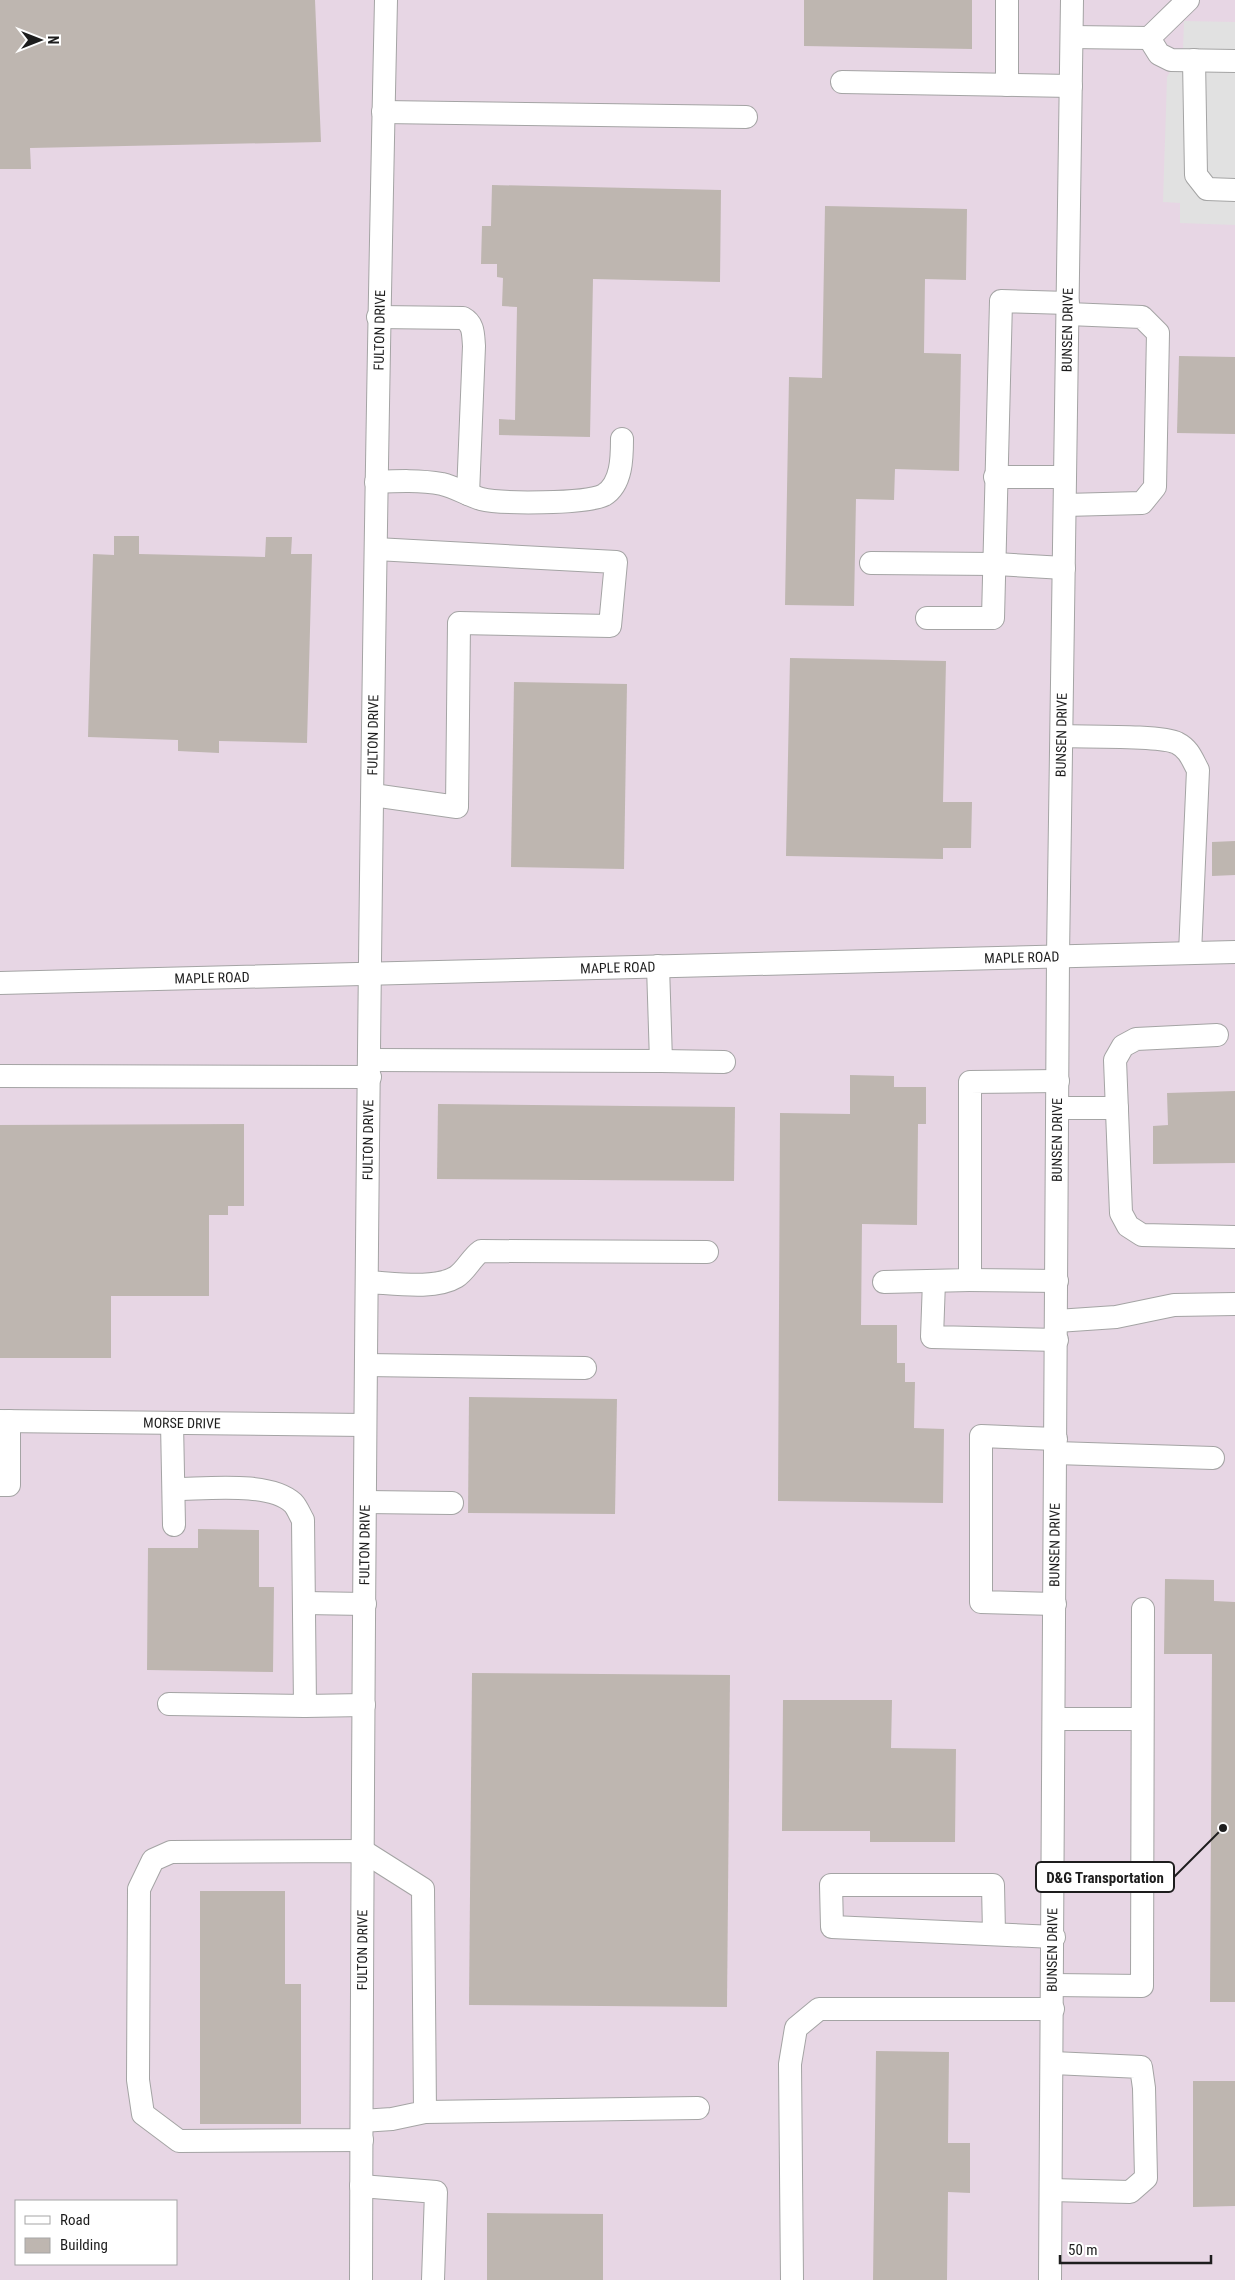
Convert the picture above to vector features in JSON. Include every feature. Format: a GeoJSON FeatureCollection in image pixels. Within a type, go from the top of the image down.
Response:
{"type":"FeatureCollection","features":[{"type":"Feature","properties":{"kind":"street","name":"FULTON DRIVE"},"geometry":{"type":"LineString","coordinates":[[361,2280],[365,1426],[378,317],[386,0]]}},
{"type":"Feature","properties":{"kind":"street"},"geometry":{"type":"LineString","coordinates":[[1007,0],[1007,84]]}},
{"type":"Feature","properties":{"kind":"street","name":"BUNSEN DRIVE"},"geometry":{"type":"LineString","coordinates":[[1050,2280],[1054,1937],[1058,956],[1072,0]]}},
{"type":"Feature","properties":{"kind":"street"},"geometry":{"type":"LineString","coordinates":[[1072,37],[1149,38],[1188,0]]}},
{"type":"Feature","properties":{"kind":"street"},"geometry":{"type":"LineString","coordinates":[[1149,38],[1159,54],[1171,60],[1235,61]]}},
{"type":"Feature","properties":{"kind":"street"},"geometry":{"type":"LineString","coordinates":[[1194,60],[1196,176],[1207,189],[1235,190]]}},
{"type":"Feature","properties":{"kind":"street"},"geometry":{"type":"LineString","coordinates":[[842,82],[1071,86]]}},
{"type":"Feature","properties":{"kind":"street"},"geometry":{"type":"LineString","coordinates":[[383,112],[746,117]]}},
{"type":"Feature","properties":{"kind":"street"},"geometry":{"type":"LineString","coordinates":[[927,618],[993,618],[996,564],[995,477],[1001,302],[1142,317],[1158,333],[1155,487],[1142,504],[1065,505]]}},
{"type":"Feature","properties":{"kind":"street"},"geometry":{"type":"LineString","coordinates":[[378,317],[463,318],[473,328],[474,346],[468,494]]}},
{"type":"Feature","properties":{"kind":"street"},"geometry":{"type":"LineString","coordinates":[[376,482],[414,481],[442,485],[483,499],[515,501],[579,500],[603,495],[614,485],[622,462],[622,439]]}},
{"type":"Feature","properties":{"kind":"street"},"geometry":{"type":"LineString","coordinates":[[995,477],[1065,477]]}},
{"type":"Feature","properties":{"kind":"street"},"geometry":{"type":"LineString","coordinates":[[373,795],[457,807],[459,623],[610,626],[616,562],[376,549]]}},
{"type":"Feature","properties":{"kind":"street"},"geometry":{"type":"LineString","coordinates":[[871,563],[996,564],[1064,568]]}},
{"type":"Feature","properties":{"kind":"street"},"geometry":{"type":"LineString","coordinates":[[1062,736],[1158,739],[1176,742],[1189,752],[1198,770],[1190,953]]}},
{"type":"Feature","properties":{"kind":"street","name":"MAPLE ROAD"},"geometry":{"type":"LineString","coordinates":[[0,983],[1235,952]]}},
{"type":"Feature","properties":{"kind":"street"},"geometry":{"type":"LineString","coordinates":[[658,966],[661,1061]]}},
{"type":"Feature","properties":{"kind":"street"},"geometry":{"type":"LineString","coordinates":[[1217,1035],[1136,1039],[1123,1046],[1115,1060],[1121,1213],[1128,1226],[1142,1235],[1235,1237]]}},
{"type":"Feature","properties":{"kind":"street"},"geometry":{"type":"LineString","coordinates":[[0,1076],[661,1061],[724,1062]]}},
{"type":"Feature","properties":{"kind":"street"},"geometry":{"type":"LineString","coordinates":[[966,1280],[970,1280],[970,1082],[1058,1080]]}},
{"type":"Feature","properties":{"kind":"street"},"geometry":{"type":"LineString","coordinates":[[1058,1108],[1117,1108]]}},
{"type":"Feature","properties":{"kind":"street"},"geometry":{"type":"LineString","coordinates":[[367,1282],[444,1282],[459,1275],[473,1257],[481,1251],[707,1252]]}},
{"type":"Feature","properties":{"kind":"street"},"geometry":{"type":"LineString","coordinates":[[884,1282],[966,1280],[1057,1281]]}},
{"type":"Feature","properties":{"kind":"street"},"geometry":{"type":"LineString","coordinates":[[934,1281],[932,1337],[1057,1330],[1174,1305],[1235,1304]]}},
{"type":"Feature","properties":{"kind":"street"},"geometry":{"type":"LineString","coordinates":[[366,1365],[585,1368]]}},
{"type":"Feature","properties":{"kind":"street"},"geometry":{"type":"LineString","coordinates":[[0,1485],[9,1484],[4,1421]]}},
{"type":"Feature","properties":{"kind":"street","name":"MORSE DRIVE"},"geometry":{"type":"LineString","coordinates":[[4,1421],[365,1426]]}},
{"type":"Feature","properties":{"kind":"street"},"geometry":{"type":"LineString","coordinates":[[172,1423],[174,1526]]}},
{"type":"Feature","properties":{"kind":"street"},"geometry":{"type":"LineString","coordinates":[[1055,1604],[981,1602],[981,1436],[1056,1446],[1213,1458]]}},
{"type":"Feature","properties":{"kind":"street"},"geometry":{"type":"LineString","coordinates":[[174,1489],[264,1490],[278,1494],[293,1503],[303,1520],[305,1706]]}},
{"type":"Feature","properties":{"kind":"street"},"geometry":{"type":"LineString","coordinates":[[365,1502],[452,1503]]}},
{"type":"Feature","properties":{"kind":"street"},"geometry":{"type":"LineString","coordinates":[[305,1603],[365,1604]]}},
{"type":"Feature","properties":{"kind":"street"},"geometry":{"type":"LineString","coordinates":[[1053,1985],[1142,1986],[1142,1609]]}},
{"type":"Feature","properties":{"kind":"street"},"geometry":{"type":"LineString","coordinates":[[169,1704],[364,1705]]}},
{"type":"Feature","properties":{"kind":"street"},"geometry":{"type":"LineString","coordinates":[[1055,1719],[1142,1719]]}},
{"type":"Feature","properties":{"kind":"street"},"geometry":{"type":"LineString","coordinates":[[425,2112],[423,1888],[363,1851],[171,1852],[153,1860],[139,1889],[138,2080],[143,2114],[179,2141],[362,2131],[392,2119],[425,2112],[698,2108]]}},
{"type":"Feature","properties":{"kind":"street"},"geometry":{"type":"LineString","coordinates":[[994,1933],[993,1885],[831,1885],[832,1927],[1054,1937]]}},
{"type":"Feature","properties":{"kind":"street"},"geometry":{"type":"LineString","coordinates":[[792,2280],[790,2064],[796,2028],[819,2009],[1053,2009]]}},
{"type":"Feature","properties":{"kind":"street"},"geometry":{"type":"LineString","coordinates":[[1051,2190],[1130,2192],[1146,2178],[1144,2088],[1140,2067],[1053,2063]]}},
{"type":"Feature","properties":{"kind":"street"},"geometry":{"type":"LineString","coordinates":[[361,2186],[436,2192],[434,2280]]}},
{"type":"Feature","properties":{"kind":"shaded area"},"geometry":{"type":"Polygon","coordinates":[[[0,0],[1235,0],[1235,2280],[0,2280],[0,0]]]}},
{"type":"Feature","properties":{"kind":"shaded area"},"geometry":{"type":"Polygon","coordinates":[[[1184,21],[1235,22],[1235,225],[1180,223],[1180,203],[1163,202],[1167,77],[1183,49],[1184,21]]]}},
{"type":"Feature","properties":{"kind":"building"},"geometry":{"type":"Polygon","coordinates":[[[0,0],[315,0],[321,142],[30,148],[31,169],[0,169],[0,0]]]}},
{"type":"Feature","properties":{"kind":"building"},"geometry":{"type":"Polygon","coordinates":[[[804,0],[972,0],[972,49],[804,46],[804,0]]]}},
{"type":"Feature","properties":{"kind":"building"},"geometry":{"type":"Polygon","coordinates":[[[492,185],[721,190],[720,282],[593,279],[590,437],[499,435],[499,419],[515,420],[517,307],[502,306],[503,278],[497,277],[497,264],[481,264],[482,226],[491,226],[492,185]]]}},
{"type":"Feature","properties":{"kind":"building"},"geometry":{"type":"Polygon","coordinates":[[[825,206],[967,209],[966,280],[925,279],[924,353],[961,354],[959,471],[895,469],[894,500],[856,499],[854,606],[785,605],[789,377],[822,378],[825,206]]]}},
{"type":"Feature","properties":{"kind":"building"},"geometry":{"type":"Polygon","coordinates":[[[1179,356],[1235,357],[1235,434],[1177,433],[1179,356]]]}},
{"type":"Feature","properties":{"kind":"building"},"geometry":{"type":"Polygon","coordinates":[[[114,536],[139,536],[139,554],[265,557],[266,537],[292,537],[291,554],[312,554],[307,743],[219,741],[219,753],[178,751],[178,740],[88,737],[93,554],[114,555],[114,536]]]}},
{"type":"Feature","properties":{"kind":"building"},"geometry":{"type":"Polygon","coordinates":[[[790,658],[946,661],[943,802],[972,802],[971,848],[943,848],[943,859],[786,856],[790,658]]]}},
{"type":"Feature","properties":{"kind":"building"},"geometry":{"type":"Polygon","coordinates":[[[514,682],[627,684],[624,869],[511,867],[514,682]]]}},
{"type":"Feature","properties":{"kind":"building"},"geometry":{"type":"Polygon","coordinates":[[[1235,841],[1235,875],[1212,876],[1212,842],[1235,841]]]}},
{"type":"Feature","properties":{"kind":"building"},"geometry":{"type":"Polygon","coordinates":[[[850,1075],[894,1076],[894,1087],[926,1087],[926,1124],[918,1124],[917,1225],[862,1224],[861,1325],[897,1325],[897,1363],[905,1363],[905,1382],[915,1382],[914,1428],[944,1429],[943,1503],[778,1501],[780,1113],[850,1114],[850,1075]]]}},
{"type":"Feature","properties":{"kind":"building"},"geometry":{"type":"Polygon","coordinates":[[[1235,1091],[1235,1163],[1153,1164],[1153,1126],[1168,1125],[1167,1093],[1235,1091]]]}},
{"type":"Feature","properties":{"kind":"building"},"geometry":{"type":"Polygon","coordinates":[[[438,1104],[735,1107],[734,1181],[437,1179],[438,1104]]]}},
{"type":"Feature","properties":{"kind":"building"},"geometry":{"type":"Polygon","coordinates":[[[244,1124],[244,1206],[228,1206],[228,1215],[209,1215],[209,1296],[111,1296],[111,1358],[0,1358],[0,1125],[244,1124]]]}},
{"type":"Feature","properties":{"kind":"building"},"geometry":{"type":"Polygon","coordinates":[[[469,1397],[617,1399],[615,1514],[468,1513],[469,1397]]]}},
{"type":"Feature","properties":{"kind":"building"},"geometry":{"type":"Polygon","coordinates":[[[198,1529],[259,1530],[259,1587],[274,1587],[273,1672],[147,1670],[148,1548],[198,1548],[198,1529]]]}},
{"type":"Feature","properties":{"kind":"building"},"geometry":{"type":"Polygon","coordinates":[[[1165,1579],[1214,1580],[1214,1601],[1235,1602],[1235,2002],[1210,2002],[1212,1654],[1164,1654],[1165,1579]]]}},
{"type":"Feature","properties":{"kind":"building"},"geometry":{"type":"Polygon","coordinates":[[[472,1673],[730,1675],[727,2007],[469,2005],[472,1673]]]}},
{"type":"Feature","properties":{"kind":"building"},"geometry":{"type":"Polygon","coordinates":[[[783,1700],[892,1700],[891,1748],[956,1749],[955,1842],[870,1842],[870,1831],[782,1831],[783,1700]]]}},
{"type":"Feature","properties":{"kind":"building"},"geometry":{"type":"Polygon","coordinates":[[[200,1891],[285,1891],[285,1984],[301,1984],[301,2124],[200,2124],[200,1891]]]}},
{"type":"Feature","properties":{"kind":"building"},"geometry":{"type":"Polygon","coordinates":[[[876,2051],[949,2052],[948,2143],[970,2143],[970,2193],[948,2192],[947,2280],[873,2280],[876,2051]]]}},
{"type":"Feature","properties":{"kind":"building"},"geometry":{"type":"Polygon","coordinates":[[[1193,2081],[1235,2081],[1235,2206],[1193,2207],[1193,2081]]]}},
{"type":"Feature","properties":{"kind":"building"},"geometry":{"type":"Polygon","coordinates":[[[487,2213],[603,2214],[603,2280],[487,2280],[487,2213]]]}},
{"type":"Feature","properties":{"kind":"place","name":"D&G Transportation"},"geometry":{"type":"Point","coordinates":[1223,1828]}}]}
